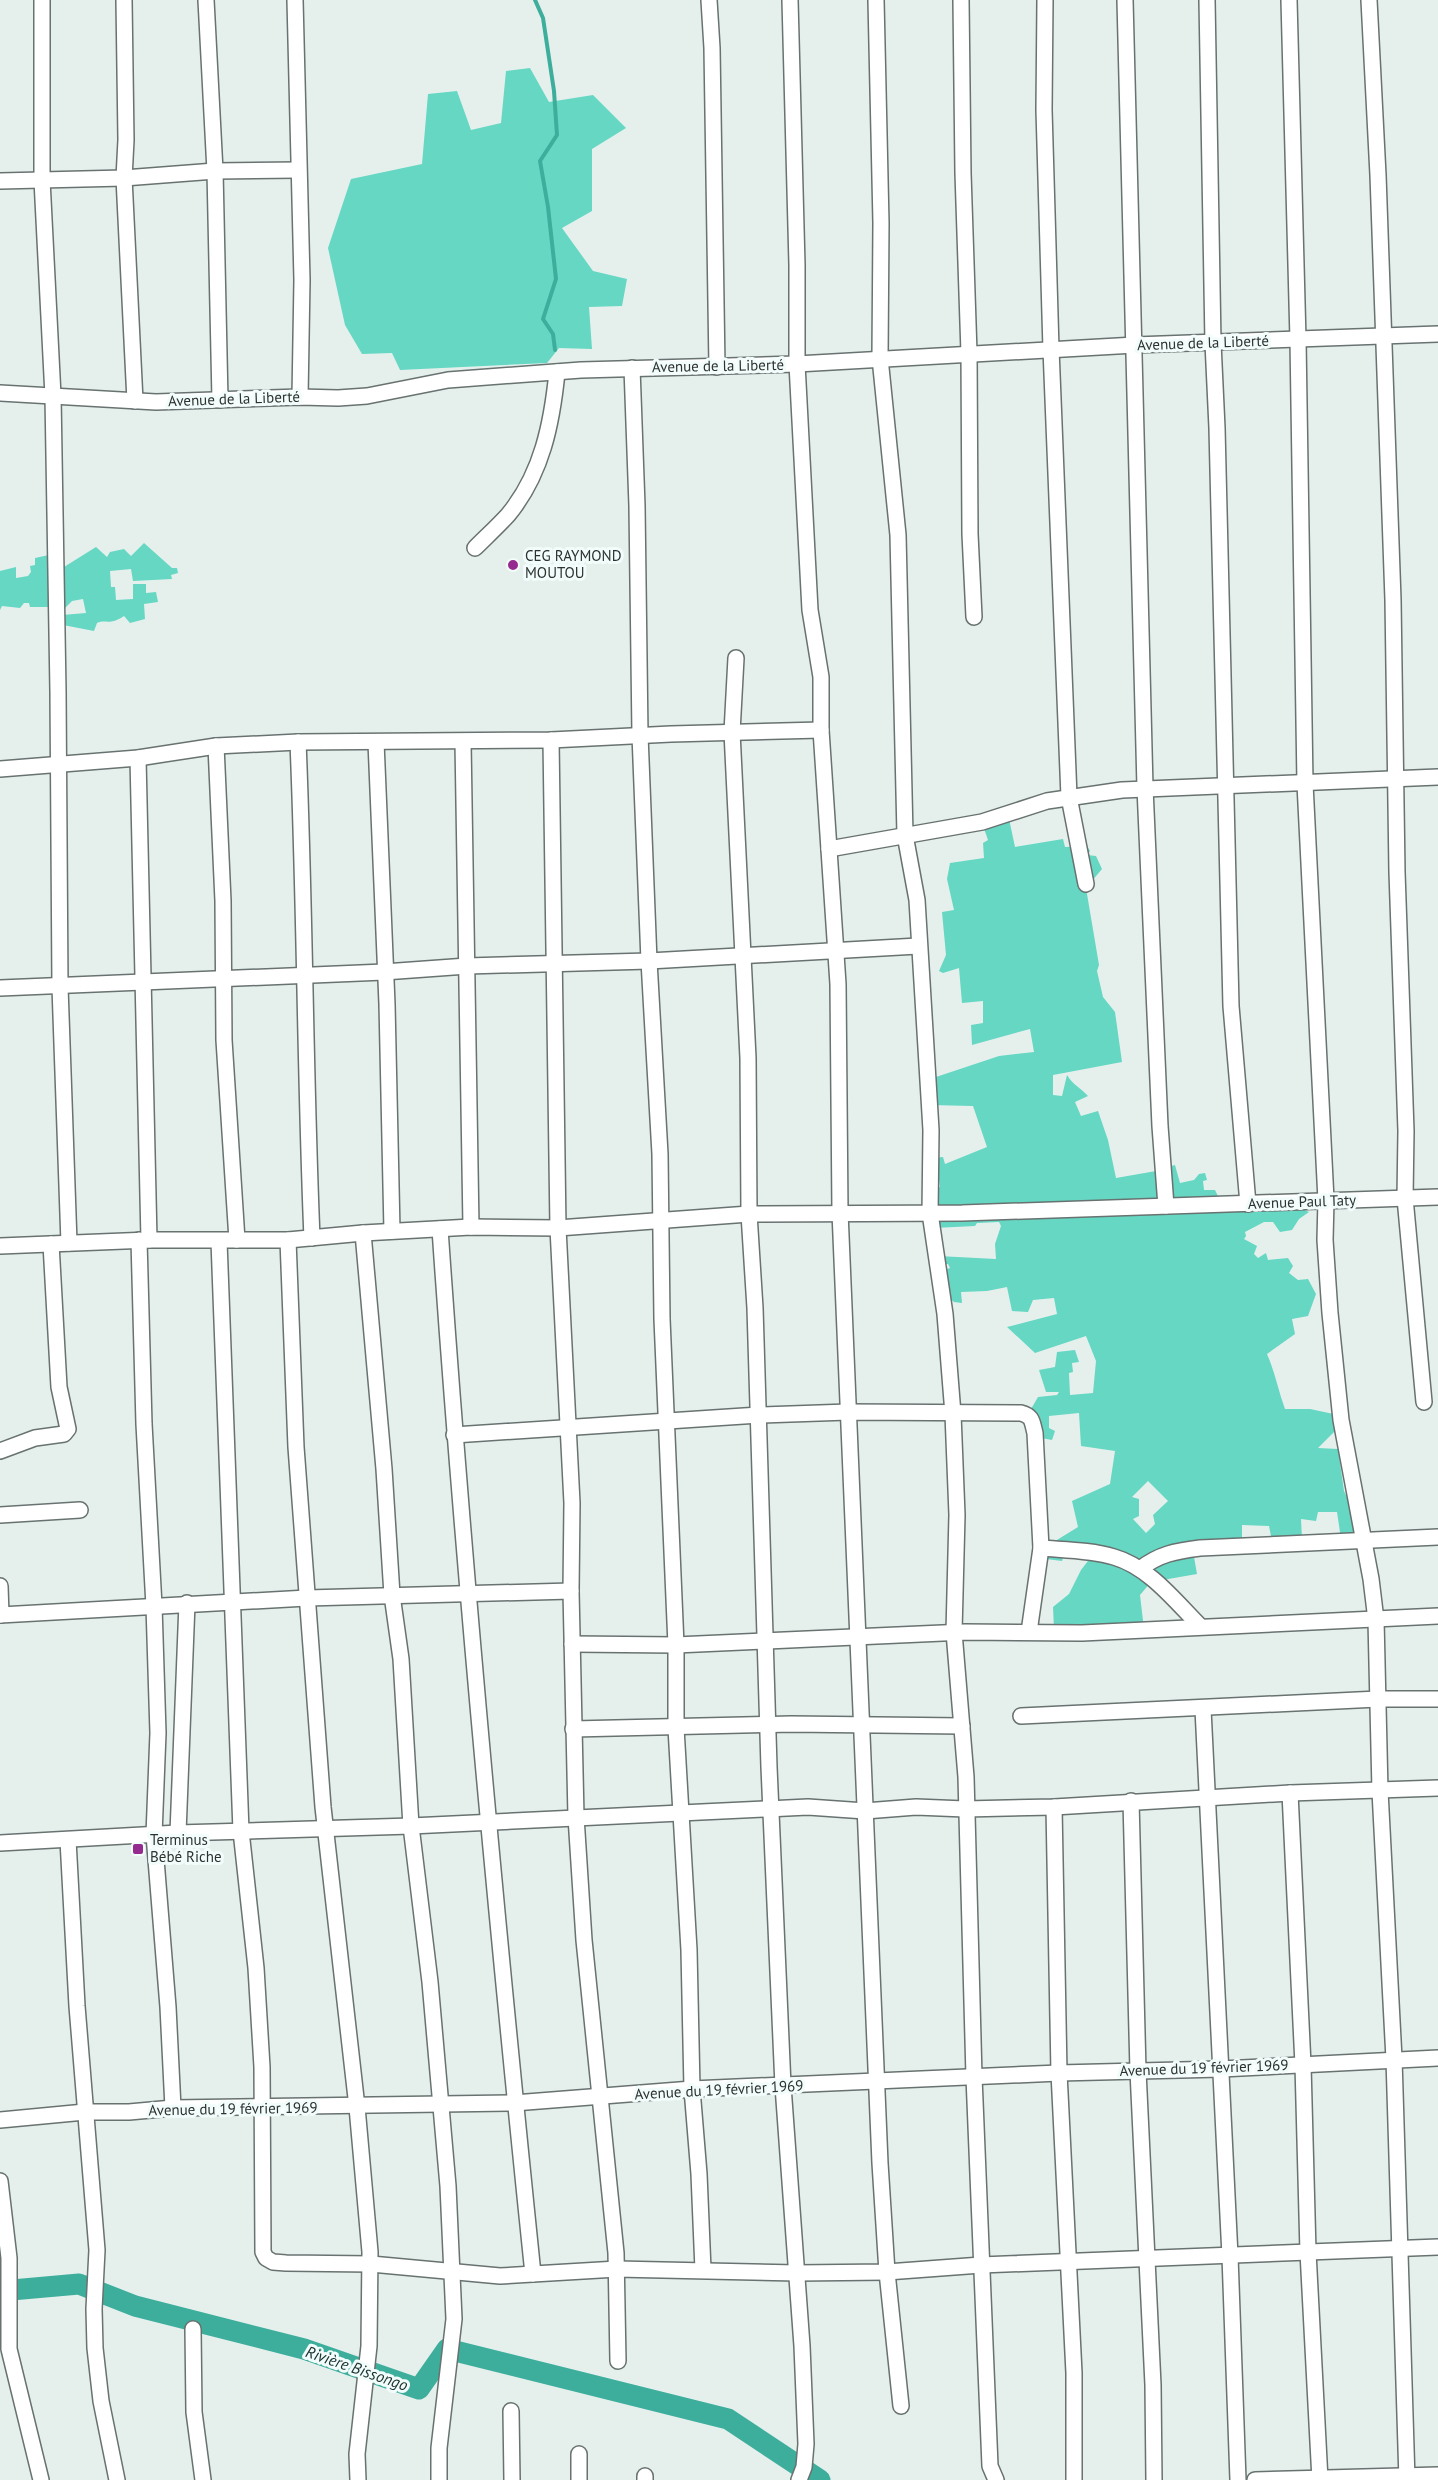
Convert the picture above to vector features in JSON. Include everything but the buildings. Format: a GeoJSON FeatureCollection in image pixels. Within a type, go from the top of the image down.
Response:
{"type":"FeatureCollection","features":[{"type":"Feature","properties":{"kind":"street"},"geometry":{"type":"LineString","coordinates":[[42,0],[42,180],[53,396],[60,987],[69,1243]]}},
{"type":"Feature","properties":{"kind":"street"},"geometry":{"type":"LineString","coordinates":[[124,0],[126,140],[124,178],[135,401]]}},
{"type":"Feature","properties":{"kind":"street"},"geometry":{"type":"LineString","coordinates":[[206,0],[215,171],[220,400]]}},
{"type":"Feature","properties":{"kind":"street"},"geometry":{"type":"LineString","coordinates":[[295,0],[302,280],[300,397]]}},
{"type":"Feature","properties":{"kind":"street"},"geometry":{"type":"LineString","coordinates":[[709,0],[712,48],[717,367]]}},
{"type":"Feature","properties":{"kind":"street"},"geometry":{"type":"LineString","coordinates":[[790,0],[797,265],[797,364],[810,610],[821,677],[821,730],[836,952],[840,1212],[861,1725],[887,2272],[901,2406]]}},
{"type":"Feature","properties":{"kind":"street"},"geometry":{"type":"LineString","coordinates":[[876,0],[881,223],[880,358],[898,535],[905,835],[916,900],[931,1130],[930,1213],[945,1314],[953,1414],[957,1515],[955,1665],[966,1777],[965,1809],[981,2265],[990,2466],[996,2480]]}},
{"type":"Feature","properties":{"kind":"street"},"geometry":{"type":"LineString","coordinates":[[962,0],[970,534],[975,617]]}},
{"type":"Feature","properties":{"kind":"street"},"geometry":{"type":"LineString","coordinates":[[1045,0],[1044,110],[1051,349],[1069,797],[1086,884]]}},
{"type":"Feature","properties":{"kind":"street"},"geometry":{"type":"LineString","coordinates":[[1125,0],[1145,788],[1160,1126],[1166,1206]]}},
{"type":"Feature","properties":{"kind":"street"},"geometry":{"type":"LineString","coordinates":[[1207,0],[1213,343],[1227,786],[1231,1006],[1248,1204]]}},
{"type":"Feature","properties":{"kind":"street"},"geometry":{"type":"LineString","coordinates":[[1289,0],[1298,340],[1305,784],[1328,1282],[1341,1420],[1364,1539],[1376,1620],[1380,1791],[1394,2059],[1407,2478]]}},
{"type":"Feature","properties":{"kind":"street"},"geometry":{"type":"LineString","coordinates":[[1369,0],[1383,335],[1397,780],[1397,872],[1406,1131],[1405,1198],[1424,1402]]}},
{"type":"Feature","properties":{"kind":"street"},"geometry":{"type":"LineString","coordinates":[[0,182],[124,178],[215,171],[298,170]]}},
{"type":"Feature","properties":{"kind":"street","name":"Avenue de la Liberté"},"geometry":{"type":"LineString","coordinates":[[0,393],[135,401],[338,398],[368,396],[448,380],[557,372],[797,364],[1135,345],[1438,334]]}},
{"type":"Feature","properties":{"kind":"street"},"geometry":{"type":"LineString","coordinates":[[632,368],[640,735],[660,1154],[664,1421],[676,1645],[676,1728],[688,1950],[692,2089],[703,2270]]}},
{"type":"Feature","properties":{"kind":"street"},"geometry":{"type":"LineString","coordinates":[[475,548],[508,514],[534,471],[548,431],[557,372]]}},
{"type":"Feature","properties":{"kind":"street"},"geometry":{"type":"LineString","coordinates":[[736,658],[732,732],[748,1058],[749,1214],[759,1415],[771,1810],[783,2086],[797,2273],[806,2444],[804,2467],[799,2480]]}},
{"type":"Feature","properties":{"kind":"street"},"geometry":{"type":"LineString","coordinates":[[0,769],[138,758],[216,746],[298,742],[551,741],[640,735],[821,730]]}},
{"type":"Feature","properties":{"kind":"street"},"geometry":{"type":"LineString","coordinates":[[551,741],[558,1228],[572,1503],[571,1591],[576,1818],[585,1940],[617,2269],[618,2361]]}},
{"type":"Feature","properties":{"kind":"street"},"geometry":{"type":"LineString","coordinates":[[298,742],[312,1238]]}},
{"type":"Feature","properties":{"kind":"street"},"geometry":{"type":"LineString","coordinates":[[376,742],[392,1231]]}},
{"type":"Feature","properties":{"kind":"street"},"geometry":{"type":"LineString","coordinates":[[463,742],[471,1227]]}},
{"type":"Feature","properties":{"kind":"street"},"geometry":{"type":"LineString","coordinates":[[216,746],[225,978],[225,1051],[237,1240]]}},
{"type":"Feature","properties":{"kind":"street"},"geometry":{"type":"LineString","coordinates":[[138,758],[144,982],[144,1424],[158,1733],[154,1835],[168,2007],[173,2108]]}},
{"type":"Feature","properties":{"kind":"street"},"geometry":{"type":"LineString","coordinates":[[830,849],[982,822],[1030,806],[1069,797],[1145,788],[1305,784],[1438,777]]}},
{"type":"Feature","properties":{"kind":"street"},"geometry":{"type":"LineString","coordinates":[[0,988],[384,972],[467,966],[649,961],[918,946]]}},
{"type":"Feature","properties":{"kind":"street","name":"Avenue Paul Taty"},"geometry":{"type":"LineString","coordinates":[[0,1246],[144,1240],[288,1240],[471,1227],[558,1228],[749,1214],[930,1213],[1438,1197]]}},
{"type":"Feature","properties":{"kind":"street"},"geometry":{"type":"LineString","coordinates":[[441,1229],[454,1435],[514,2103],[533,2274]]}},
{"type":"Feature","properties":{"kind":"street"},"geometry":{"type":"LineString","coordinates":[[363,1233],[384,1470],[392,1595],[401,1659],[411,1826],[430,1982],[448,2186],[454,2319],[439,2448],[439,2480]]}},
{"type":"Feature","properties":{"kind":"street"},"geometry":{"type":"LineString","coordinates":[[288,1240],[296,1447],[322,1807],[327,1829],[357,2107],[371,2264],[369,2346],[357,2454],[358,2480]]}},
{"type":"Feature","properties":{"kind":"street"},"geometry":{"type":"LineString","coordinates":[[219,1241],[240,1831],[256,1968],[262,2107],[263,2252],[266,2258],[273,2262],[371,2264],[500,2276],[617,2269],[797,2273],[887,2272],[981,2265],[1438,2247]]}},
{"type":"Feature","properties":{"kind":"street"},"geometry":{"type":"LineString","coordinates":[[0,1451],[35,1438],[64,1434],[68,1429],[59,1387],[51,1244]]}},
{"type":"Feature","properties":{"kind":"street"},"geometry":{"type":"LineString","coordinates":[[454,1435],[759,1415],[848,1412],[1021,1413],[1032,1418],[1035,1433],[1041,1548],[1029,1632]]}},
{"type":"Feature","properties":{"kind":"street"},"geometry":{"type":"LineString","coordinates":[[0,1515],[80,1510]]}},
{"type":"Feature","properties":{"kind":"street"},"geometry":{"type":"LineString","coordinates":[[1140,1569],[1168,1552],[1364,1539],[1438,1537]]}},
{"type":"Feature","properties":{"kind":"street"},"geometry":{"type":"LineString","coordinates":[[1041,1548],[1093,1552],[1116,1557],[1140,1569],[1200,1626]]}},
{"type":"Feature","properties":{"kind":"street"},"geometry":{"type":"LineString","coordinates":[[0,1586],[1,1615],[187,1603],[571,1591]]}},
{"type":"Feature","properties":{"kind":"street"},"geometry":{"type":"LineString","coordinates":[[178,1833],[187,1603]]}},
{"type":"Feature","properties":{"kind":"street"},"geometry":{"type":"LineString","coordinates":[[572,1644],[676,1645],[954,1632],[1082,1633],[1438,1616]]}},
{"type":"Feature","properties":{"kind":"street"},"geometry":{"type":"LineString","coordinates":[[1021,1716],[1378,1699],[1438,1699]]}},
{"type":"Feature","properties":{"kind":"street"},"geometry":{"type":"LineString","coordinates":[[1203,1708],[1230,2256],[1238,2480]]}},
{"type":"Feature","properties":{"kind":"street"},"geometry":{"type":"LineString","coordinates":[[573,1729],[768,1725],[962,1726]]}},
{"type":"Feature","properties":{"kind":"street"},"geometry":{"type":"LineString","coordinates":[[0,1843],[178,1833],[411,1826],[808,1808],[865,1811],[916,1806],[965,1809],[1054,1807],[1209,1797],[1438,1788]]}},
{"type":"Feature","properties":{"kind":"street"},"geometry":{"type":"LineString","coordinates":[[1290,1793],[1303,2065],[1308,2252],[1320,2479]]}},
{"type":"Feature","properties":{"kind":"street"},"geometry":{"type":"LineString","coordinates":[[1131,1801],[1138,2071],[1153,2385],[1154,2480]]}},
{"type":"Feature","properties":{"kind":"street"},"geometry":{"type":"LineString","coordinates":[[1054,1807],[1059,2073],[1070,2263],[1074,2480]]}},
{"type":"Feature","properties":{"kind":"street"},"geometry":{"type":"LineString","coordinates":[[68,1840],[85,2112],[97,2250],[94,2308],[95,2348],[101,2401],[117,2480]]}},
{"type":"Feature","properties":{"kind":"street","name":"Avenue du 19 février 1969"},"geometry":{"type":"LineString","coordinates":[[0,2120],[85,2112],[129,2112],[173,2108],[514,2103],[692,2089],[1059,2073],[1221,2069],[1438,2058]]}},
{"type":"Feature","properties":{"kind":"street"},"geometry":{"type":"LineString","coordinates":[[0,2181],[9,2259],[9,2349],[41,2480]]}},
{"type":"Feature","properties":{"kind":"street"},"geometry":{"type":"LineString","coordinates":[[193,2329],[194,2412],[203,2480]]}},
{"type":"Feature","properties":{"kind":"street"},"geometry":{"type":"LineString","coordinates":[[511,2411],[512,2480]]}},
{"type":"Feature","properties":{"kind":"street"},"geometry":{"type":"LineString","coordinates":[[579,2454],[579,2480]]}},
{"type":"Feature","properties":{"kind":"street"},"geometry":{"type":"LineString","coordinates":[[1255,2480],[1407,2478],[1438,2475]]}},
{"type":"Feature","properties":{"kind":"green space"},"geometry":{"type":"Polygon","coordinates":[[[530,68],[549,102],[593,95],[626,128],[592,149],[592,211],[562,228],[593,271],[627,279],[622,306],[589,307],[592,349],[559,348],[547,363],[400,370],[392,353],[362,354],[345,325],[328,248],[351,179],[422,164],[428,94],[457,91],[471,130],[501,123],[506,71],[530,68]]]}},
{"type":"Feature","properties":{"kind":"green space"},"geometry":{"type":"Polygon","coordinates":[[[64,537],[64,567],[96,547],[107,557],[110,552],[124,549],[131,556],[144,543],[172,568],[177,568],[178,573],[171,575],[172,579],[133,581],[131,569],[110,571],[111,587],[115,587],[116,600],[133,599],[133,584],[146,584],[146,593],[156,592],[158,602],[144,604],[145,619],[130,623],[124,616],[115,621],[97,623],[94,631],[63,625],[62,615],[86,613],[83,599],[72,601],[63,610],[53,607],[30,607],[29,603],[24,603],[20,608],[2,606],[0,610],[0,571],[16,567],[16,578],[28,576],[31,572],[30,566],[35,565],[35,558],[49,555],[48,541],[64,537]]]}},
{"type":"Feature","properties":{"kind":"green space"},"geometry":{"type":"Polygon","coordinates":[[[1008,814],[1015,847],[1063,839],[1065,847],[1087,846],[1090,851],[1087,855],[1096,856],[1102,869],[1086,888],[1099,965],[1097,971],[1103,997],[1115,1012],[1122,1062],[1053,1075],[1053,1095],[1062,1096],[1067,1075],[1088,1096],[1075,1102],[1081,1116],[1098,1111],[1108,1140],[1116,1178],[1156,1171],[1163,1138],[1171,1166],[1175,1165],[1180,1183],[1194,1180],[1199,1174],[1205,1173],[1207,1180],[1203,1181],[1204,1190],[1215,1190],[1220,1200],[1300,1208],[1309,1212],[1299,1219],[1292,1230],[1280,1232],[1273,1222],[1264,1222],[1245,1232],[1244,1239],[1257,1246],[1254,1254],[1258,1258],[1266,1253],[1268,1260],[1288,1258],[1293,1266],[1289,1273],[1298,1280],[1308,1279],[1316,1294],[1308,1316],[1292,1319],[1295,1334],[1267,1354],[1285,1409],[1310,1409],[1343,1416],[1343,1423],[1318,1448],[1338,1449],[1344,1491],[1359,1523],[1357,1537],[1341,1539],[1337,1512],[1318,1512],[1316,1521],[1301,1519],[1302,1539],[1272,1541],[1269,1526],[1242,1525],[1242,1541],[1193,1551],[1197,1574],[1151,1582],[1140,1595],[1144,1629],[1054,1629],[1053,1607],[1069,1594],[1081,1570],[1091,1557],[1064,1555],[1062,1561],[1046,1559],[1052,1543],[1078,1527],[1072,1501],[1110,1484],[1115,1451],[1081,1446],[1079,1413],[1049,1416],[1049,1428],[1055,1431],[1052,1440],[1036,1437],[1031,1409],[1038,1397],[1057,1395],[1059,1392],[1046,1392],[1039,1370],[1055,1367],[1057,1352],[1075,1350],[1079,1362],[1072,1363],[1073,1372],[1069,1373],[1070,1395],[1093,1393],[1096,1361],[1086,1336],[1035,1353],[1007,1327],[1057,1314],[1054,1298],[1033,1300],[1028,1312],[1012,1311],[1007,1287],[987,1291],[961,1292],[962,1303],[954,1302],[944,1294],[948,1285],[947,1269],[950,1268],[938,1256],[996,1259],[995,1244],[1001,1226],[999,1222],[934,1228],[945,1207],[931,1204],[931,1188],[940,1187],[939,1180],[931,1183],[931,1158],[943,1157],[945,1164],[987,1147],[973,1106],[929,1105],[927,1080],[999,1056],[1034,1052],[1030,1029],[972,1045],[971,1025],[983,1023],[983,1001],[962,1003],[959,968],[943,973],[939,971],[946,955],[942,912],[954,910],[947,879],[950,863],[984,858],[983,843],[988,840],[980,817],[1008,814]],[[1148,1481],[1132,1497],[1139,1499],[1139,1516],[1133,1519],[1146,1533],[1155,1524],[1153,1515],[1168,1501],[1148,1481]]]}},
{"type":"Feature","properties":{"kind":"waterway"},"geometry":{"type":"LineString","coordinates":[[535,0],[543,18],[554,91],[557,135],[540,161],[556,279],[543,319],[553,334],[555,350]]}},
{"type":"Feature","properties":{"kind":"waterway","name":"Rivière Bissongo"},"geometry":{"type":"LineString","coordinates":[[0,2291],[79,2284],[135,2306],[304,2349],[419,2389],[447,2349],[728,2419],[820,2480]]}},
{"type":"Feature","properties":{"kind":"place","name":"CEG RAYMOND MOUTOU"},"geometry":{"type":"Point","coordinates":[513,565]}},
{"type":"Feature","properties":{"kind":"place","name":"Terminus Bébé Riche"},"geometry":{"type":"Point","coordinates":[138,1849]}}]}
